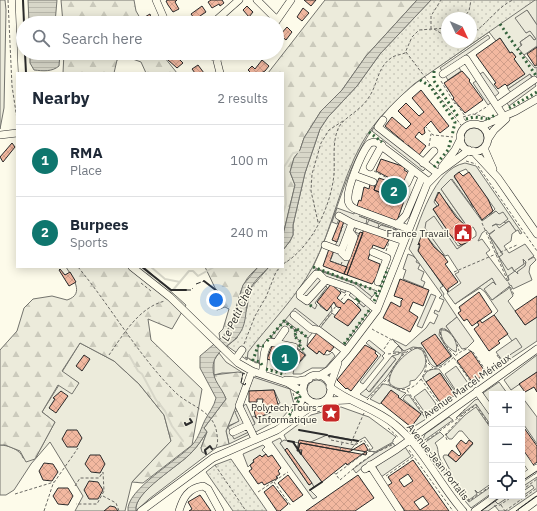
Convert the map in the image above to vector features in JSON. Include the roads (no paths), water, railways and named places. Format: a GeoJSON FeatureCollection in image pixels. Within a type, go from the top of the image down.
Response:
{"type":"FeatureCollection","features":[{"type":"Feature","properties":{"kind":"street"},"geometry":{"type":"LineString","coordinates":[[19,0],[20,16]]}},
{"type":"Feature","properties":{"kind":"street"},"geometry":{"type":"LineString","coordinates":[[156,0],[163,16]]}},
{"type":"Feature","properties":{"kind":"street"},"geometry":{"type":"LineString","coordinates":[[221,16],[239,0]]}},
{"type":"Feature","properties":{"kind":"street"},"geometry":{"type":"LineString","coordinates":[[257,0],[271,16]]}},
{"type":"Feature","properties":{"kind":"street"},"geometry":{"type":"LineString","coordinates":[[280,16],[291,0]]}},
{"type":"Feature","properties":{"kind":"street"},"geometry":{"type":"LineString","coordinates":[[443,74],[466,59],[504,117]]}},
{"type":"Feature","properties":{"kind":"street"},"geometry":{"type":"LineString","coordinates":[[21,60],[22,72]]}},
{"type":"Feature","properties":{"kind":"street"},"geometry":{"type":"LineString","coordinates":[[217,60],[220,72]]}},
{"type":"Feature","properties":{"kind":"street"},"geometry":{"type":"LineString","coordinates":[[496,103],[534,80]]}},
{"type":"Feature","properties":{"kind":"street"},"geometry":{"type":"LineString","coordinates":[[482,126],[504,117],[537,99]]}},
{"type":"Feature","properties":{"kind":"street"},"geometry":{"type":"LineString","coordinates":[[484,148],[494,130],[516,111]]}},
{"type":"Feature","properties":{"kind":"street"},"geometry":{"type":"LineString","coordinates":[[383,120],[378,127],[438,173]]}},
{"type":"Feature","properties":{"kind":"street"},"geometry":{"type":"LineString","coordinates":[[272,377],[298,381],[320,376],[329,370],[346,352],[377,310],[421,196],[429,182],[438,173],[456,149],[458,138],[464,129],[474,124],[482,126],[487,132],[488,140]]}},
{"type":"Feature","properties":{"kind":"street"},"geometry":{"type":"LineString","coordinates":[[0,135],[16,133]]}},
{"type":"Feature","properties":{"kind":"street"},"geometry":{"type":"LineString","coordinates":[[458,138],[463,146],[471,151],[498,178]]}},
{"type":"Feature","properties":{"kind":"street"},"geometry":{"type":"LineString","coordinates":[[409,229],[356,210],[350,206],[348,196],[354,175],[368,146],[374,142],[382,146],[429,182]]}},
{"type":"Feature","properties":{"kind":"street"},"geometry":{"type":"LineString","coordinates":[[371,169],[382,146]]}},
{"type":"Feature","properties":{"kind":"street"},"geometry":{"type":"LineString","coordinates":[[438,173],[471,151],[484,148]]}},
{"type":"Feature","properties":{"kind":"street"},"geometry":{"type":"LineString","coordinates":[[484,148],[498,178],[537,234]]}},
{"type":"Feature","properties":{"kind":"street"},"geometry":{"type":"LineString","coordinates":[[423,163],[434,150]]}},
{"type":"Feature","properties":{"kind":"street"},"geometry":{"type":"LineString","coordinates":[[404,184],[413,170]]}},
{"type":"Feature","properties":{"kind":"street"},"geometry":{"type":"LineString","coordinates":[[354,175],[373,182]]}},
{"type":"Feature","properties":{"kind":"street"},"geometry":{"type":"LineString","coordinates":[[397,225],[406,215],[422,177]]}},
{"type":"Feature","properties":{"kind":"street"},"geometry":{"type":"LineString","coordinates":[[339,216],[352,223],[404,241]]}},
{"type":"Feature","properties":{"kind":"street"},"geometry":{"type":"LineString","coordinates":[[325,245],[342,254],[352,223]]}},
{"type":"Feature","properties":{"kind":"street"},"geometry":{"type":"LineString","coordinates":[[373,252],[386,257],[386,262],[378,282]]}},
{"type":"Feature","properties":{"kind":"street"},"geometry":{"type":"LineString","coordinates":[[386,262],[395,266]]}},
{"type":"Feature","properties":{"kind":"street"},"geometry":{"type":"LineString","coordinates":[[133,268],[170,297],[235,360],[252,371],[288,383],[304,394],[310,401],[317,403]]}},
{"type":"Feature","properties":{"kind":"street"},"geometry":{"type":"LineString","coordinates":[[325,280],[307,301],[300,294],[314,276],[318,274],[325,280],[350,289],[377,310]]}},
{"type":"Feature","properties":{"kind":"street"},"geometry":{"type":"LineString","coordinates":[[294,316],[311,330],[318,330],[346,352]]}},
{"type":"Feature","properties":{"kind":"street"},"geometry":{"type":"LineString","coordinates":[[276,342],[285,330]]}},
{"type":"Feature","properties":{"kind":"street"},"geometry":{"type":"LineString","coordinates":[[262,374],[264,365],[263,359],[268,343],[276,342],[294,347]]}},
{"type":"Feature","properties":{"kind":"street","name":"Avenue Marcel Mérieux"},"geometry":{"type":"LineString","coordinates":[[400,511],[379,480],[367,467],[448,414],[475,389],[537,349]]}},
{"type":"Feature","properties":{"kind":"street"},"geometry":{"type":"LineString","coordinates":[[235,360],[242,350]]}},
{"type":"Feature","properties":{"kind":"street"},"geometry":{"type":"LineString","coordinates":[[141,511],[213,458],[276,430],[317,403],[324,401],[329,396],[330,387],[336,369],[346,352]]}},
{"type":"Feature","properties":{"kind":"street"},"geometry":{"type":"LineString","coordinates":[[252,371],[239,404],[255,439]]}},
{"type":"Feature","properties":{"kind":"street"},"geometry":{"type":"LineString","coordinates":[[320,376],[326,380],[330,387]]}},
{"type":"Feature","properties":{"kind":"street"},"geometry":{"type":"LineString","coordinates":[[288,422],[296,413],[304,394],[304,387],[309,378]]}},
{"type":"Feature","properties":{"kind":"street","name":"Avenue Jean Portalis"},"geometry":{"type":"LineString","coordinates":[[330,387],[384,416],[463,511]]}},
{"type":"Feature","properties":{"kind":"street"},"geometry":{"type":"LineString","coordinates":[[475,389],[489,408]]}},
{"type":"Feature","properties":{"kind":"street","name":"Avenue Jean Portalis"},"geometry":{"type":"LineString","coordinates":[[324,401],[338,399],[356,402]]}},
{"type":"Feature","properties":{"kind":"street"},"geometry":{"type":"LineString","coordinates":[[233,432],[248,425]]}},
{"type":"Feature","properties":{"kind":"street"},"geometry":{"type":"LineString","coordinates":[[525,459],[535,469],[525,476]]}},
{"type":"Feature","properties":{"kind":"street"},"geometry":{"type":"LineString","coordinates":[[180,511],[183,499],[187,493],[203,486],[208,489],[220,511]]}},
{"type":"Feature","properties":{"kind":"street"},"geometry":{"type":"LineString","coordinates":[[147,511],[163,494]]}},
{"type":"Feature","properties":{"kind":"street"},"geometry":{"type":"LineString","coordinates":[[475,511],[492,499]]}},
{"type":"Feature","properties":{"kind":"street"},"geometry":{"type":"LineString","coordinates":[[522,511],[537,500]]}},
{"type":"Feature","properties":{"kind":"water"},"geometry":{"type":"Polygon","coordinates":[[[28,0],[57,0],[56,16],[29,16],[28,0]]]}},
{"type":"Feature","properties":{"kind":"water"},"geometry":{"type":"Polygon","coordinates":[[[417,0],[431,0],[380,54],[357,86],[328,117],[320,129],[305,173],[293,225],[293,235],[284,249],[284,231],[295,185],[290,172],[294,158],[300,150],[304,138],[321,111],[342,90],[366,56],[417,0]]]}},
{"type":"Feature","properties":{"kind":"water"},"geometry":{"type":"Polygon","coordinates":[[[30,60],[59,60],[59,66],[44,71],[34,70],[30,60]]]}},
{"type":"Feature","properties":{"kind":"water","name":"Le Petit Cher"},"geometry":{"type":"Polygon","coordinates":[[[257,268],[268,268],[255,281],[249,291],[243,328],[237,337],[219,352],[214,362],[214,377],[226,399],[204,428],[207,432],[194,450],[149,488],[137,504],[136,511],[128,511],[129,503],[135,494],[154,475],[193,444],[197,438],[216,398],[200,368],[200,356],[226,334],[232,322],[243,285],[257,268]]]}},
{"type":"Feature","properties":{"kind":"waterway"},"geometry":{"type":"LineString","coordinates":[[284,167],[293,153],[299,152]]}},
{"type":"Feature","properties":{"kind":"waterway"},"geometry":{"type":"LineString","coordinates":[[284,167],[286,204],[284,210]]}},
{"type":"Feature","properties":{"kind":"waterway"},"geometry":{"type":"LineString","coordinates":[[152,268],[165,279],[180,282]]}},
{"type":"Feature","properties":{"kind":"waterway"},"geometry":{"type":"LineString","coordinates":[[173,290],[189,271],[193,271],[198,276],[212,268]]}},
{"type":"Feature","properties":{"kind":"waterway"},"geometry":{"type":"LineString","coordinates":[[129,355],[138,371],[142,374],[156,400],[165,411],[172,426],[183,441]]}},
{"type":"Feature","properties":{"kind":"tram line"},"geometry":{"type":"LineString","coordinates":[[525,479],[537,471]]}},
{"type":"Feature","properties":{"kind":"tram line"},"geometry":{"type":"LineString","coordinates":[[516,511],[537,496]]}},
{"type":"Feature","properties":{"kind":"tram line"},"geometry":{"type":"LineString","coordinates":[[481,511],[497,499]]}},
{"type":"Feature","properties":{"kind":"place","name":"Burpees"},"geometry":{"type":"Point","coordinates":[394,191]}},
{"type":"Feature","properties":{"kind":"place","name":"France Travail"},"geometry":{"type":"Point","coordinates":[463,233]}},
{"type":"Feature","properties":{"kind":"place","name":"RMA"},"geometry":{"type":"Point","coordinates":[285,358]}},
{"type":"Feature","properties":{"kind":"place","name":"Polytech Tours Informatique"},"geometry":{"type":"Point","coordinates":[331,413]}}]}
